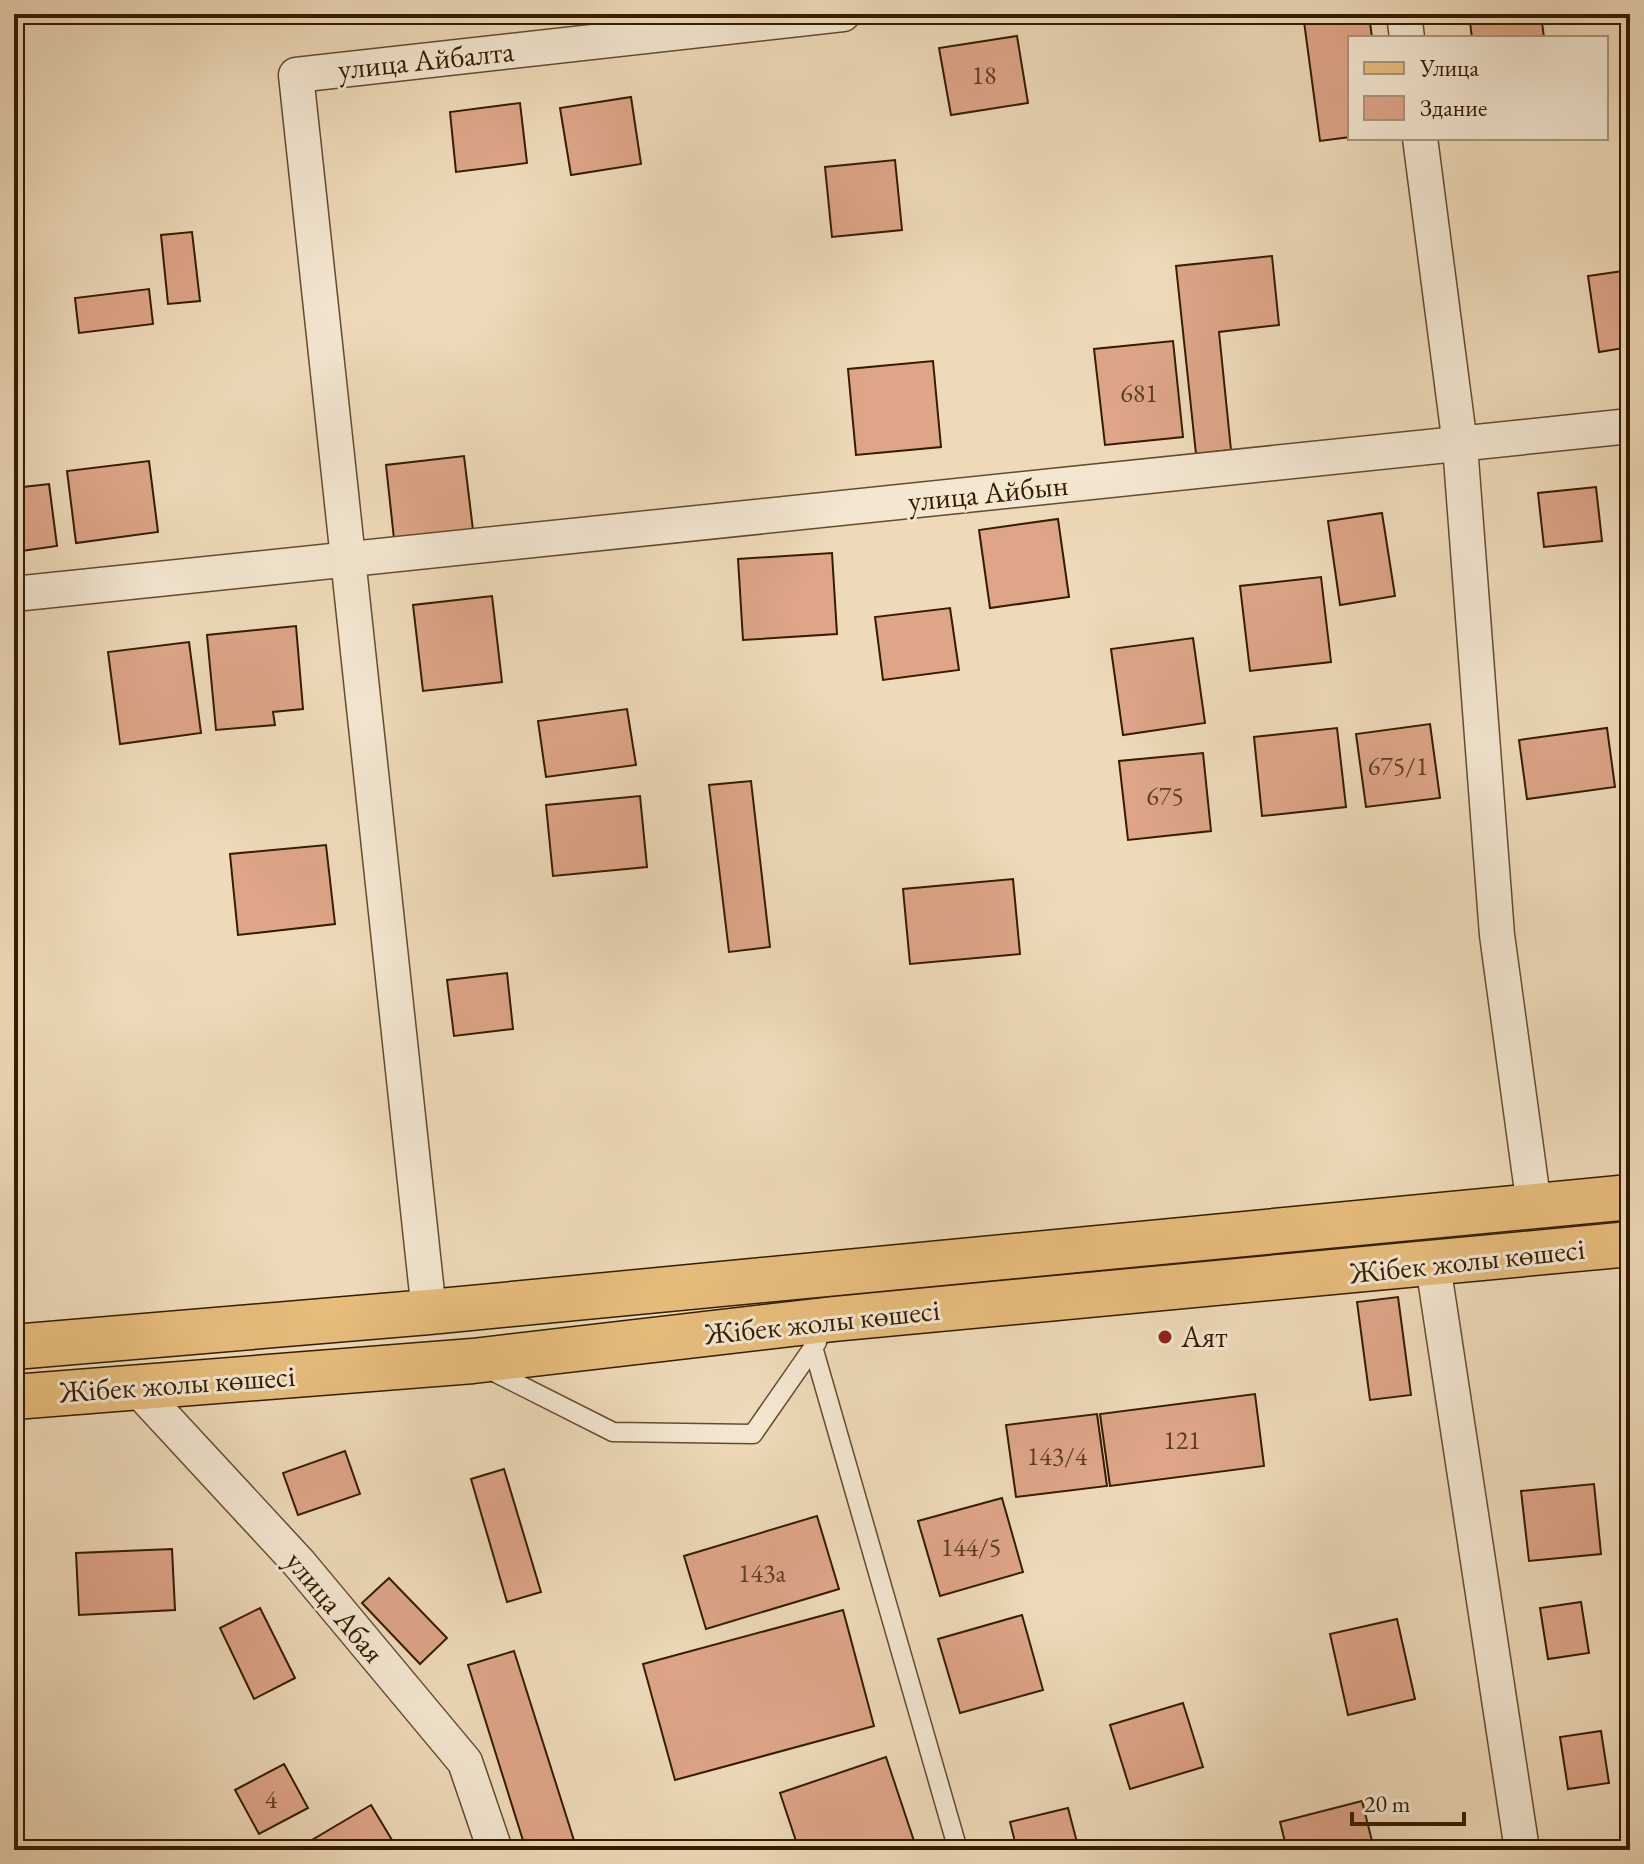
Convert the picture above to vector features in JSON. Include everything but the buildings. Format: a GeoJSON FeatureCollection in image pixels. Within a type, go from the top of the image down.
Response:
{"type":"FeatureCollection","features":[{"type":"Feature","properties":{"kind":"main road","name":"Жібек жолы көшесі"},"geometry":{"type":"LineString","coordinates":[[14,1347],[429,1312],[1630,1197]]}},
{"type":"Feature","properties":{"kind":"main road","name":"Жібек жолы көшесі"},"geometry":{"type":"LineString","coordinates":[[14,1397],[823,1333],[1630,1244]]}},
{"type":"Feature","properties":{"kind":"street","name":"улица Айбалта"},"geometry":{"type":"LineString","coordinates":[[345,558],[296,75],[843,14]]}},
{"type":"Feature","properties":{"kind":"street"},"geometry":{"type":"LineString","coordinates":[[1404,14],[1407,36]]}},
{"type":"Feature","properties":{"kind":"street"},"geometry":{"type":"LineString","coordinates":[[1420,140],[1460,445],[1497,935],[1534,1206]]}},
{"type":"Feature","properties":{"kind":"street","name":"улица Айбын"},"geometry":{"type":"LineString","coordinates":[[14,594],[1630,426]]}},
{"type":"Feature","properties":{"kind":"street"},"geometry":{"type":"LineString","coordinates":[[345,558],[429,1312]]}},
{"type":"Feature","properties":{"kind":"street"},"geometry":{"type":"LineString","coordinates":[[1433,1265],[1522,1850]]}},
{"type":"Feature","properties":{"kind":"street","name":"улица Абая"},"geometry":{"type":"LineString","coordinates":[[137,1388],[299,1563],[465,1762],[495,1850]]}},
{"type":"Feature","properties":{"kind":"lane"},"geometry":{"type":"LineString","coordinates":[[473,1361],[613,1432],[753,1434],[823,1333]]}},
{"type":"Feature","properties":{"kind":"lane"},"geometry":{"type":"LineString","coordinates":[[823,1333],[958,1850]]}},
{"type":"Feature","properties":{"kind":"place","name":"Аят"},"geometry":{"type":"Point","coordinates":[1165,1337]}}]}
